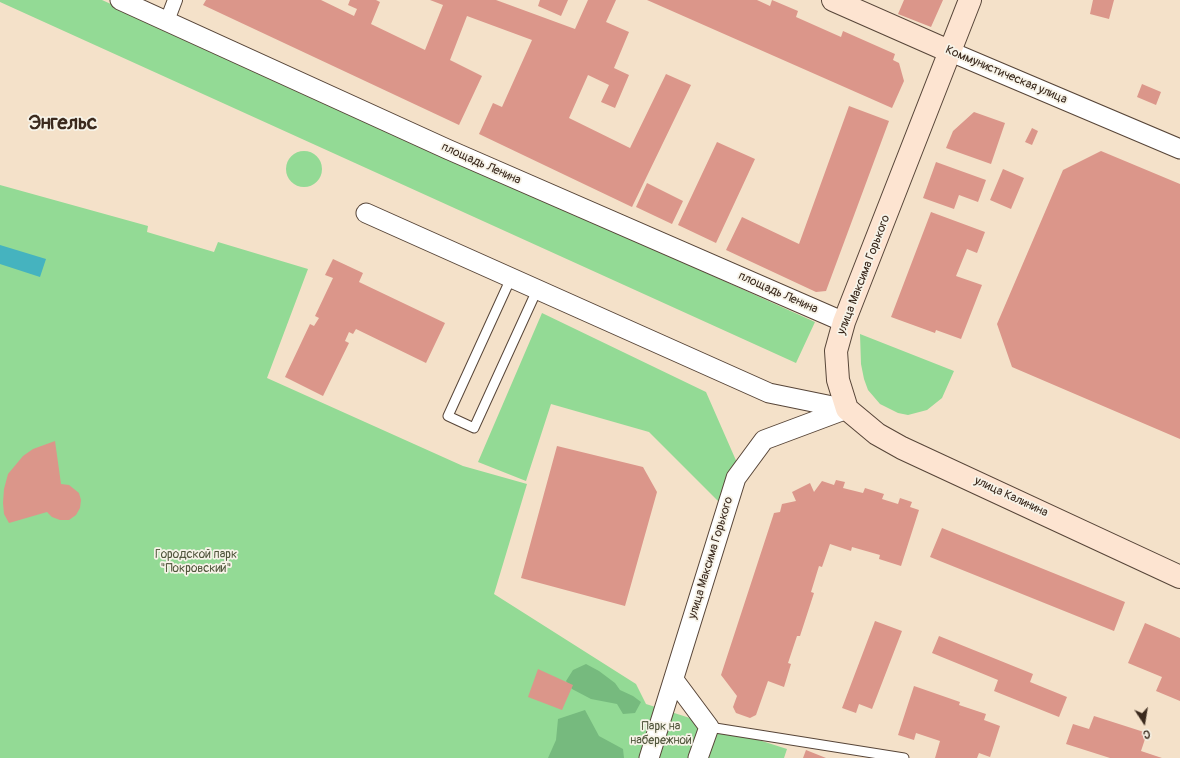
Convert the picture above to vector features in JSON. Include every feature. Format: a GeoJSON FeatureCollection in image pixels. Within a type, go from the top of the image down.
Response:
{"type":"FeatureCollection","features":[{"type":"Feature","properties":{"kind":"main road","name":"Коммунистическая улица"},"geometry":{"type":"LineString","coordinates":[[834,0],[951,52]]}},
{"type":"Feature","properties":{"kind":"main road","name":"улица Максима Горького"},"geometry":{"type":"LineString","coordinates":[[847,409],[838,380],[836,351],[844,322],[951,52],[970,0]]}},
{"type":"Feature","properties":{"kind":"main road","name":"улица Калинина"},"geometry":{"type":"LineString","coordinates":[[847,409],[877,434],[902,448],[1180,577]]}},
{"type":"Feature","properties":{"kind":"street","name":"площадь Ленина"},"geometry":{"type":"LineString","coordinates":[[120,0],[454,152],[844,322]]}},
{"type":"Feature","properties":{"kind":"street"},"geometry":{"type":"LineString","coordinates":[[167,22],[175,0]]}},
{"type":"Feature","properties":{"kind":"street","name":"Коммунистическая улица"},"geometry":{"type":"LineString","coordinates":[[951,52],[1180,149]]}},
{"type":"Feature","properties":{"kind":"street"},"geometry":{"type":"LineString","coordinates":[[366,213],[770,393],[847,409]]}},
{"type":"Feature","properties":{"kind":"street","name":"улица Максима Горького"},"geometry":{"type":"LineString","coordinates":[[649,758],[736,478],[764,440],[847,409]]}},
{"type":"Feature","properties":{"kind":"street"},"geometry":{"type":"LineString","coordinates":[[674,680],[709,727],[698,758]]}},
{"type":"Feature","properties":{"kind":"lane"},"geometry":{"type":"LineString","coordinates":[[511,278],[448,416],[474,428],[537,290]]}},
{"type":"Feature","properties":{"kind":"lane"},"geometry":{"type":"LineString","coordinates":[[709,727],[904,758]]}},
{"type":"Feature","properties":{"kind":"green space"},"geometry":{"type":"Polygon","coordinates":[[[0,0],[102,0],[815,322],[796,363],[0,2],[0,0]]]}},
{"type":"Feature","properties":{"kind":"green space"},"geometry":{"type":"Polygon","coordinates":[[[308,151],[317,156],[321,162],[321,176],[317,182],[308,187],[300,187],[291,182],[287,176],[286,165],[291,156],[297,152],[308,151]]]}},
{"type":"Feature","properties":{"kind":"green space","name":"Городской парк \"Покровский\""},"geometry":{"type":"Polygon","coordinates":[[[0,185],[148,226],[147,232],[214,252],[218,242],[308,269],[267,378],[463,466],[527,484],[494,594],[636,684],[646,704],[787,749],[784,758],[0,758],[0,185]]]}},
{"type":"Feature","properties":{"kind":"green space"},"geometry":{"type":"Polygon","coordinates":[[[542,313],[706,392],[738,465],[723,506],[649,432],[551,404],[526,481],[478,462],[542,313]]]}},
{"type":"Feature","properties":{"kind":"green space"},"geometry":{"type":"Polygon","coordinates":[[[860,334],[954,371],[942,398],[927,410],[908,415],[898,413],[880,404],[868,390],[864,379],[861,364],[860,334]]]}},
{"type":"Feature","properties":{"kind":"green space"},"geometry":{"type":"Polygon","coordinates":[[[586,664],[599,671],[615,683],[620,690],[633,696],[641,702],[635,713],[623,714],[617,704],[591,699],[572,689],[566,681],[573,670],[586,664]]]}},
{"type":"Feature","properties":{"kind":"green space"},"geometry":{"type":"Polygon","coordinates":[[[585,710],[599,736],[623,749],[624,758],[548,758],[556,740],[558,719],[585,710]]]}},
{"type":"Feature","properties":{"kind":"water"},"geometry":{"type":"Polygon","coordinates":[[[0,245],[46,259],[40,277],[0,264],[0,245]]]}},
{"type":"Feature","properties":{"kind":"building"},"geometry":{"type":"Polygon","coordinates":[[[206,0],[321,0],[354,16],[357,9],[348,5],[350,0],[376,0],[380,2],[371,24],[425,50],[443,5],[430,0],[496,0],[575,29],[588,0],[616,0],[606,22],[629,32],[614,68],[629,75],[615,108],[601,102],[609,85],[588,75],[569,118],[630,148],[666,74],[691,85],[632,207],[479,134],[493,103],[502,107],[532,40],[467,16],[450,60],[482,76],[459,125],[203,5],[206,0]]]}},
{"type":"Feature","properties":{"kind":"building"},"geometry":{"type":"Polygon","coordinates":[[[540,0],[568,0],[561,16],[538,6],[540,0]]]}},
{"type":"Feature","properties":{"kind":"building"},"geometry":{"type":"Polygon","coordinates":[[[647,0],[757,0],[770,6],[772,0],[798,11],[796,17],[841,37],[843,31],[895,54],[893,60],[899,63],[904,81],[892,108],[647,0]]]}},
{"type":"Feature","properties":{"kind":"building"},"geometry":{"type":"Polygon","coordinates":[[[904,0],[943,0],[931,27],[898,14],[904,0]]]}},
{"type":"Feature","properties":{"kind":"building"},"geometry":{"type":"Polygon","coordinates":[[[1093,0],[1114,0],[1109,19],[1090,14],[1093,0]]]}},
{"type":"Feature","properties":{"kind":"building"},"geometry":{"type":"Polygon","coordinates":[[[1142,84],[1161,92],[1156,105],[1137,97],[1142,84]]]}},
{"type":"Feature","properties":{"kind":"building"},"geometry":{"type":"Polygon","coordinates":[[[849,106],[889,121],[826,291],[816,292],[726,250],[742,217],[799,244],[849,106]]]}},
{"type":"Feature","properties":{"kind":"building"},"geometry":{"type":"Polygon","coordinates":[[[974,112],[1005,123],[991,164],[946,148],[953,131],[974,112]]]}},
{"type":"Feature","properties":{"kind":"building"},"geometry":{"type":"Polygon","coordinates":[[[1032,128],[1038,131],[1032,145],[1025,142],[1032,128]]]}},
{"type":"Feature","properties":{"kind":"building"},"geometry":{"type":"Polygon","coordinates":[[[717,142],[755,159],[716,243],[678,225],[717,142]]]}},
{"type":"Feature","properties":{"kind":"building"},"geometry":{"type":"Polygon","coordinates":[[[1101,151],[1180,184],[1180,439],[1012,367],[997,324],[1063,170],[1101,151]]]}},
{"type":"Feature","properties":{"kind":"building"},"geometry":{"type":"Polygon","coordinates":[[[936,162],[986,180],[978,202],[959,195],[954,209],[923,198],[936,162]]]}},
{"type":"Feature","properties":{"kind":"building"},"geometry":{"type":"Polygon","coordinates":[[[1003,169],[1024,178],[1011,209],[990,200],[1003,169]]]}},
{"type":"Feature","properties":{"kind":"building"},"geometry":{"type":"Polygon","coordinates":[[[647,183],[683,201],[672,224],[636,207],[647,183]]]}},
{"type":"Feature","properties":{"kind":"building"},"geometry":{"type":"Polygon","coordinates":[[[931,212],[985,232],[977,253],[967,249],[956,276],[982,285],[961,339],[936,330],[935,333],[891,317],[931,212]]]}},
{"type":"Feature","properties":{"kind":"building"},"geometry":{"type":"Polygon","coordinates":[[[333,259],[363,273],[359,282],[445,323],[426,363],[356,329],[353,334],[349,332],[345,341],[349,343],[323,396],[285,377],[310,324],[314,326],[319,318],[315,316],[333,278],[325,275],[333,259]]]}},
{"type":"Feature","properties":{"kind":"building"},"geometry":{"type":"Polygon","coordinates":[[[55,441],[61,484],[69,485],[79,493],[81,500],[80,508],[76,515],[69,520],[60,520],[52,517],[47,512],[9,523],[4,514],[3,503],[4,489],[8,474],[23,456],[33,449],[55,441]]]}},
{"type":"Feature","properties":{"kind":"building"},"geometry":{"type":"Polygon","coordinates":[[[557,446],[643,467],[657,492],[625,606],[521,578],[557,446]]]}},
{"type":"Feature","properties":{"kind":"building"},"geometry":{"type":"Polygon","coordinates":[[[836,480],[845,482],[843,488],[863,493],[865,488],[884,494],[882,499],[898,504],[900,498],[912,502],[910,507],[919,510],[901,566],[879,559],[880,555],[852,547],[851,551],[830,544],[822,567],[819,566],[811,592],[814,593],[800,636],[797,636],[788,663],[791,664],[784,687],[768,681],[756,715],[750,718],[736,713],[733,707],[737,696],[721,675],[774,513],[780,512],[782,504],[796,501],[792,492],[810,483],[814,492],[822,481],[834,485],[836,480]]]}},
{"type":"Feature","properties":{"kind":"building"},"geometry":{"type":"Polygon","coordinates":[[[942,528],[1125,602],[1114,631],[930,557],[942,528]]]}},
{"type":"Feature","properties":{"kind":"building"},"geometry":{"type":"Polygon","coordinates":[[[875,621],[902,631],[872,709],[859,704],[856,713],[842,708],[875,621]]]}},
{"type":"Feature","properties":{"kind":"building"},"geometry":{"type":"Polygon","coordinates":[[[1145,623],[1180,638],[1180,701],[1156,691],[1162,677],[1128,663],[1145,623]]]}},
{"type":"Feature","properties":{"kind":"building"},"geometry":{"type":"Polygon","coordinates":[[[939,636],[1033,674],[1030,682],[1067,697],[1059,717],[994,691],[998,680],[932,653],[939,636]]]}},
{"type":"Feature","properties":{"kind":"building"},"geometry":{"type":"Polygon","coordinates":[[[538,669],[573,685],[562,710],[528,697],[538,669]]]}},
{"type":"Feature","properties":{"kind":"building"},"geometry":{"type":"Polygon","coordinates":[[[914,686],[960,702],[959,705],[986,714],[984,720],[1000,726],[990,757],[979,753],[977,758],[935,758],[940,741],[916,733],[914,740],[898,735],[914,686]]]}},
{"type":"Feature","properties":{"kind":"building"},"geometry":{"type":"Polygon","coordinates":[[[1094,716],[1147,733],[1141,751],[1162,758],[1110,758],[1066,744],[1073,724],[1089,729],[1094,716]]]}},
{"type":"Feature","properties":{"kind":"building"},"geometry":{"type":"Polygon","coordinates":[[[806,750],[826,758],[803,758],[806,750]]]}},
{"type":"Feature","properties":{"kind":"district","name":"Энгельс"},"geometry":{"type":"Point","coordinates":[63,124]}},
{"type":"Feature","properties":{"kind":"park label","name":"Парк на набережной"},"geometry":{"type":"Point","coordinates":[661,734]}}]}
